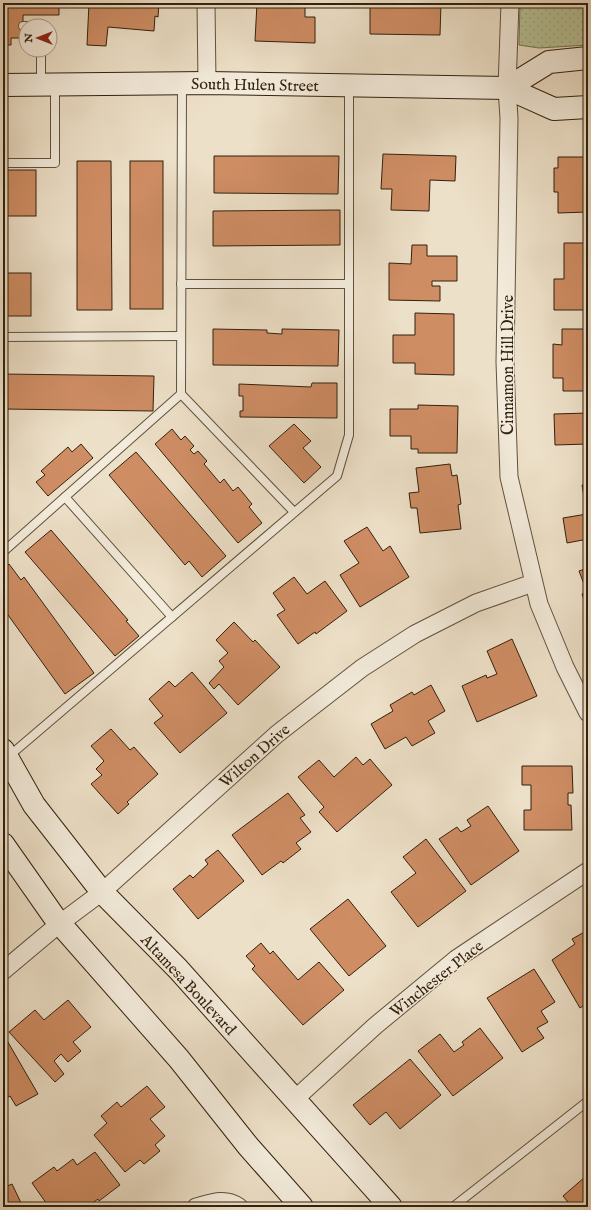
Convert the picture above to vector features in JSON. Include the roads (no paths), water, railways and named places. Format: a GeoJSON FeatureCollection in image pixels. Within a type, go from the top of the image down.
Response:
{"type":"FeatureCollection","features":[{"type":"Feature","properties":{"kind":"main road"},"geometry":{"type":"LineString","coordinates":[[507,88],[549,62],[588,58]]}},
{"type":"Feature","properties":{"kind":"main road","name":"South Hulen Street"},"geometry":{"type":"LineString","coordinates":[[3,84],[207,84],[507,88],[554,109],[588,107]]}},
{"type":"Feature","properties":{"kind":"main road","name":"Altamesa Boulevard"},"geometry":{"type":"LineString","coordinates":[[5,754],[34,805],[102,892],[178,969],[391,1207]]}},
{"type":"Feature","properties":{"kind":"main road"},"geometry":{"type":"LineString","coordinates":[[3,844],[59,924],[179,1059],[248,1146],[302,1207]]}},
{"type":"Feature","properties":{"kind":"street"},"geometry":{"type":"LineString","coordinates":[[206,3],[207,84]]}},
{"type":"Feature","properties":{"kind":"street","name":"Cinnamon Hill Drive"},"geometry":{"type":"LineString","coordinates":[[510,3],[507,88],[509,118],[505,362],[508,477],[538,604],[562,660],[588,713]]}},
{"type":"Feature","properties":{"kind":"street","name":"Wilton Drive"},"geometry":{"type":"LineString","coordinates":[[3,971],[59,924],[102,892],[277,734],[362,668],[422,630],[476,604],[534,583]]}},
{"type":"Feature","properties":{"kind":"street","name":"Winchester Place"},"geometry":{"type":"LineString","coordinates":[[295,1099],[375,1026],[456,959],[588,871]]}},
{"type":"Feature","properties":{"kind":"street"},"geometry":{"type":"LineString","coordinates":[[196,1207],[230,1201],[239,1207]]}},
{"type":"Feature","properties":{"kind":"lane"},"geometry":{"type":"LineString","coordinates":[[3,163],[55,163],[48,84],[43,58]]}},
{"type":"Feature","properties":{"kind":"lane"},"geometry":{"type":"LineString","coordinates":[[182,84],[181,394],[294,512]]}},
{"type":"Feature","properties":{"kind":"lane"},"geometry":{"type":"LineString","coordinates":[[5,754],[172,617],[337,476],[349,435],[349,86]]}},
{"type":"Feature","properties":{"kind":"lane"},"geometry":{"type":"LineString","coordinates":[[181,284],[349,284]]}},
{"type":"Feature","properties":{"kind":"lane"},"geometry":{"type":"LineString","coordinates":[[3,337],[181,336]]}},
{"type":"Feature","properties":{"kind":"lane"},"geometry":{"type":"LineString","coordinates":[[3,552],[181,394]]}},
{"type":"Feature","properties":{"kind":"lane"},"geometry":{"type":"LineString","coordinates":[[65,497],[172,617]]}},
{"type":"Feature","properties":{"kind":"lane"},"geometry":{"type":"LineString","coordinates":[[452,1207],[588,1101]]}}]}
